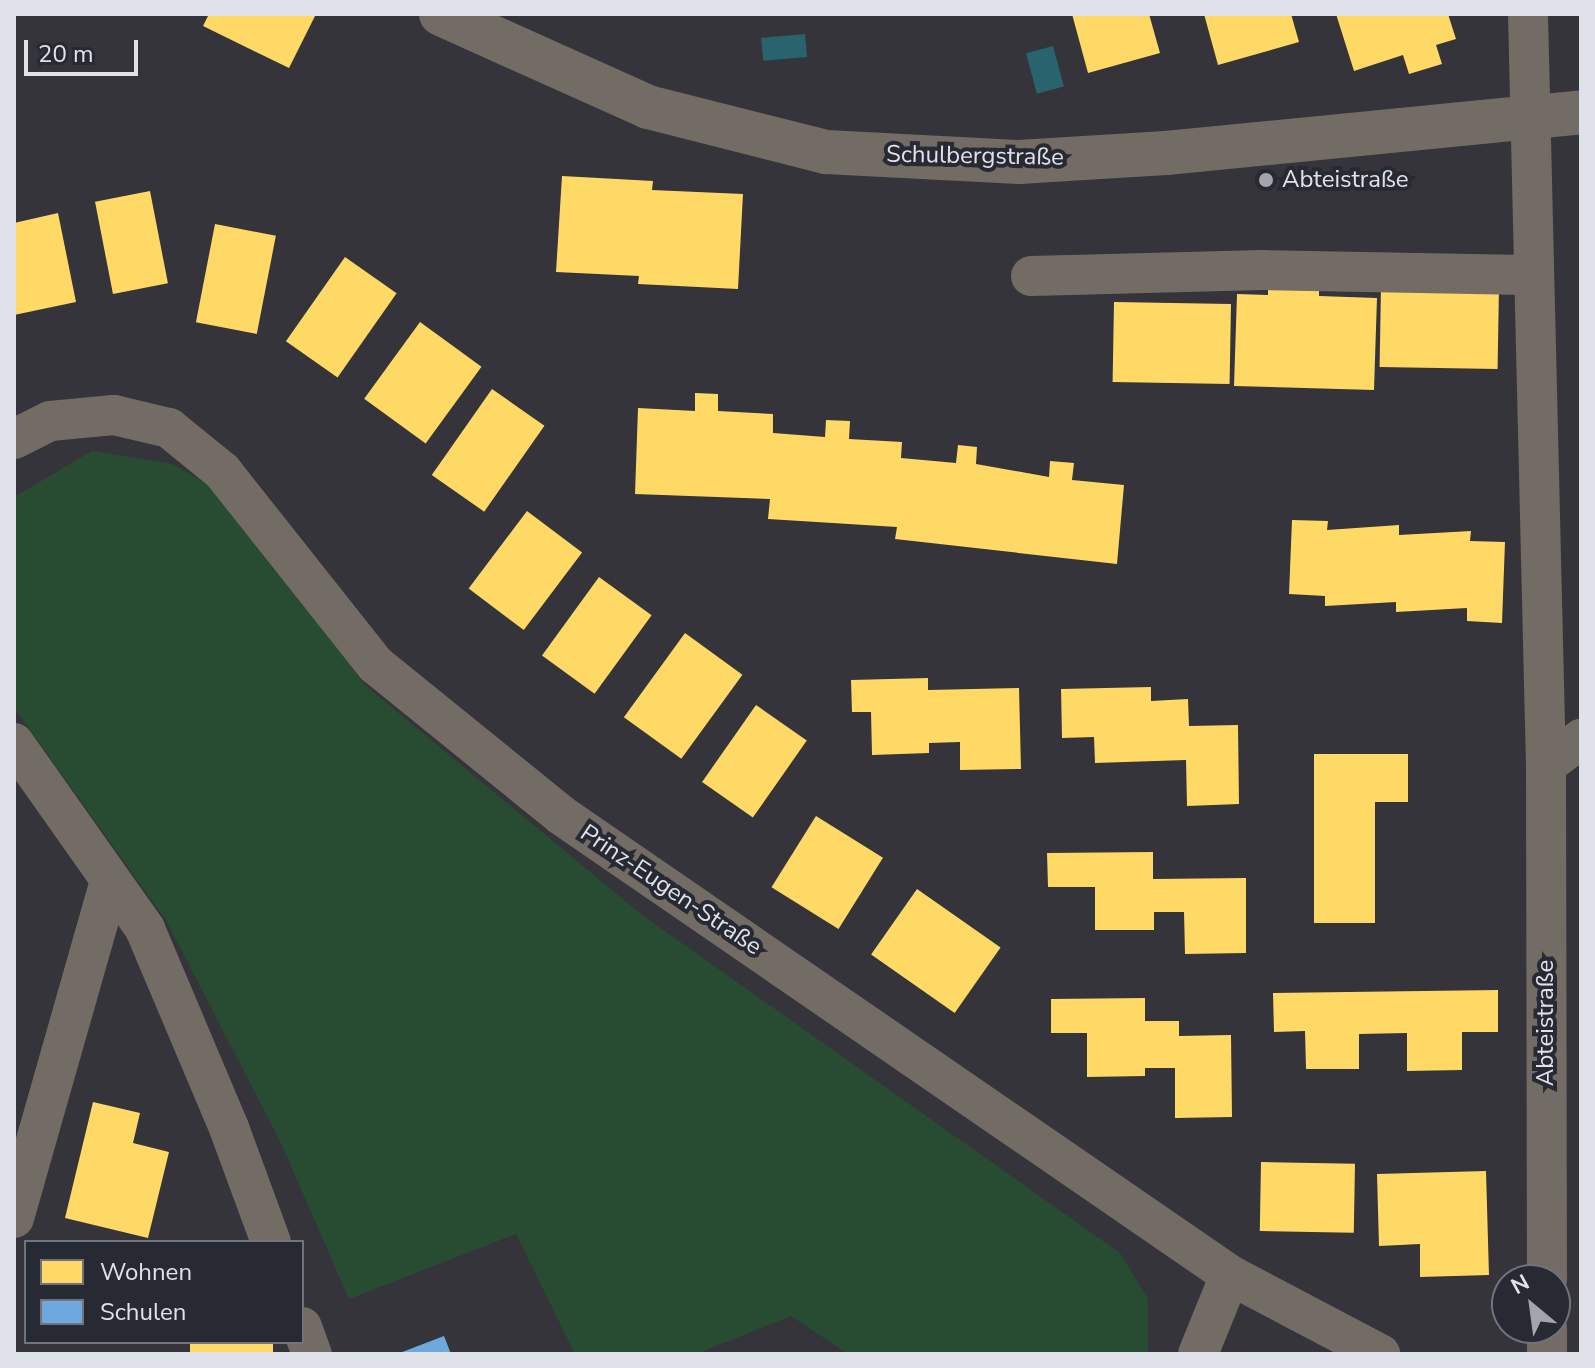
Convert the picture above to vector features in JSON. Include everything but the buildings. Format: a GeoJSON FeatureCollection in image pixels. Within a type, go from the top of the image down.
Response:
{"type":"FeatureCollection","features":[{"type":"Feature","properties":{"kind":"street","name":"Schulbergstraße"},"geometry":{"type":"LineString","coordinates":[[441,14],[648,107],[826,152],[1034,161],[1166,153],[1534,113],[1581,112]]}},
{"type":"Feature","properties":{"kind":"street","name":"Abteistraße"},"geometry":{"type":"LineString","coordinates":[[1528,14],[1534,113],[1532,275],[1546,765],[1547,1264]]}},
{"type":"Feature","properties":{"kind":"street"},"geometry":{"type":"LineString","coordinates":[[1031,276],[1263,270],[1532,275]]}},
{"type":"Feature","properties":{"kind":"street","name":"Prinz-Eugen-Straße"},"geometry":{"type":"LineString","coordinates":[[14,439],[50,421],[114,415],[169,428],[222,471],[376,665],[561,815],[1230,1275],[1380,1354]]}},
{"type":"Feature","properties":{"kind":"street"},"geometry":{"type":"LineString","coordinates":[[1546,765],[1581,739]]}},
{"type":"Feature","properties":{"kind":"street"},"geometry":{"type":"LineString","coordinates":[[14,743],[145,929],[229,1128],[270,1240]]}},
{"type":"Feature","properties":{"kind":"street"},"geometry":{"type":"LineString","coordinates":[[14,1218],[110,880]]}},
{"type":"Feature","properties":{"kind":"street"},"geometry":{"type":"LineString","coordinates":[[1198,1354],[1230,1275]]}},
{"type":"Feature","properties":{"kind":"street"},"geometry":{"type":"LineString","coordinates":[[304,1332],[312,1354]]}},
{"type":"Feature","properties":{"kind":"green space"},"geometry":{"type":"Polygon","coordinates":[[[92,451],[172,464],[220,491],[365,685],[642,915],[1120,1253],[1148,1299],[1148,1354],[848,1354],[791,1316],[696,1354],[575,1354],[516,1234],[349,1299],[280,1141],[167,922],[14,707],[14,497],[92,451]]]}},
{"type":"Feature","properties":{"kind":"water"},"geometry":{"type":"Polygon","coordinates":[[[805,34],[807,57],[763,61],[761,38],[805,34]]]}},
{"type":"Feature","properties":{"kind":"water"},"geometry":{"type":"Polygon","coordinates":[[[1053,46],[1064,87],[1037,94],[1026,53],[1053,46]]]}},
{"type":"Feature","properties":{"kind":"place","name":"Abteistraße"},"geometry":{"type":"Point","coordinates":[1266,180]}}]}
